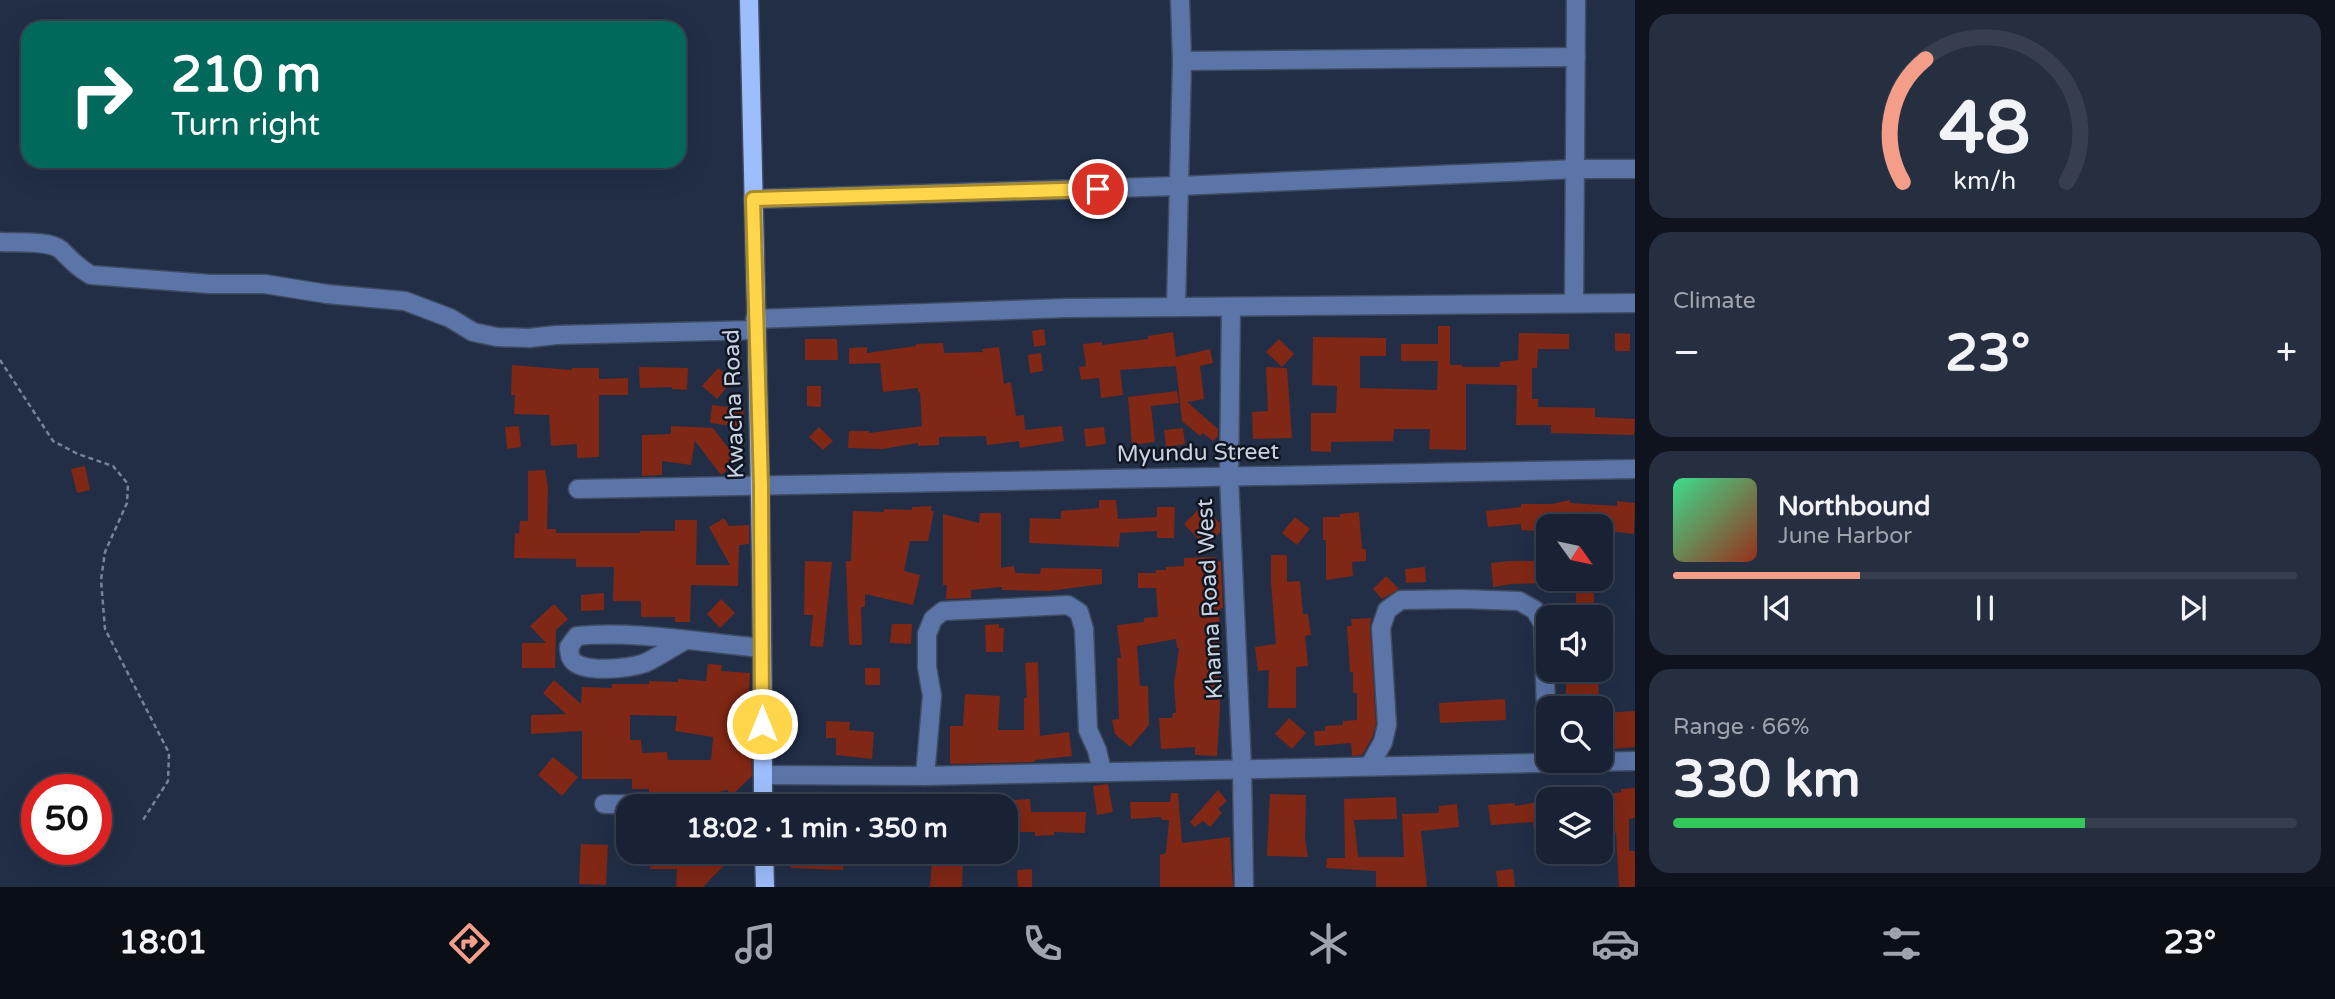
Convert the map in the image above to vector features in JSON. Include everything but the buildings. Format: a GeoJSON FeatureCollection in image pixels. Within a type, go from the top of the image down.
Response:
{"type":"FeatureCollection","features":[{"type":"Feature","properties":{"kind":"main road","name":"Kwacha Road"},"geometry":{"type":"LineString","coordinates":[[749,0],[761,486],[763,794]]}},
{"type":"Feature","properties":{"kind":"main road"},"geometry":{"type":"LineString","coordinates":[[764,864],[765,887]]}},
{"type":"Feature","properties":{"kind":"street"},"geometry":{"type":"LineString","coordinates":[[1176,307],[1182,61],[1180,0]]}},
{"type":"Feature","properties":{"kind":"street"},"geometry":{"type":"LineString","coordinates":[[1574,303],[1577,169],[1576,0]]}},
{"type":"Feature","properties":{"kind":"street"},"geometry":{"type":"LineString","coordinates":[[1182,61],[1576,57]]}},
{"type":"Feature","properties":{"kind":"street"},"geometry":{"type":"LineString","coordinates":[[753,199],[1635,169]]}},
{"type":"Feature","properties":{"kind":"street"},"geometry":{"type":"LineString","coordinates":[[0,242],[48,244],[60,248],[78,268],[91,275],[210,284],[265,284],[327,294],[405,301],[450,318],[473,332],[498,337],[529,338],[1067,308],[1635,303]]}},
{"type":"Feature","properties":{"kind":"street","name":"Khama Road West"},"geometry":{"type":"LineString","coordinates":[[1231,308],[1228,477],[1242,768],[1244,887]]}},
{"type":"Feature","properties":{"kind":"street","name":"Myundu Street"},"geometry":{"type":"LineString","coordinates":[[578,489],[1635,469]]}},
{"type":"Feature","properties":{"kind":"street"},"geometry":{"type":"LineString","coordinates":[[1370,765],[1387,725],[1381,628],[1387,610],[1401,600],[1462,598],[1519,601],[1535,610],[1543,624],[1546,696]]}},
{"type":"Feature","properties":{"kind":"street"},"geometry":{"type":"LineString","coordinates":[[925,776],[932,696],[927,667],[927,634],[933,620],[943,611],[1068,605],[1079,612],[1084,629],[1088,730],[1102,771]]}},
{"type":"Feature","properties":{"kind":"street"},"geometry":{"type":"LineString","coordinates":[[684,641],[644,663],[620,667],[596,670],[577,665],[570,658],[569,647],[577,636],[626,636],[684,641],[762,648]]}},
{"type":"Feature","properties":{"kind":"street"},"geometry":{"type":"LineString","coordinates":[[1613,762],[1635,761]]}},
{"type":"Feature","properties":{"kind":"street"},"geometry":{"type":"LineString","coordinates":[[763,775],[925,776],[1370,765],[1536,764]]}},
{"type":"Feature","properties":{"kind":"street"},"geometry":{"type":"LineString","coordinates":[[604,804],[616,804]]}},
{"type":"Feature","properties":{"kind":"path"},"geometry":{"type":"LineString","coordinates":[[0,360],[53,442],[113,466],[128,484],[127,503],[105,552],[101,580],[105,629],[169,753],[168,781],[143,820]]}},
{"type":"Feature","properties":{"kind":"route"},"geometry":{"type":"LineString","coordinates":[[762,724],[761,486],[753,199],[1098,189]]}}]}
